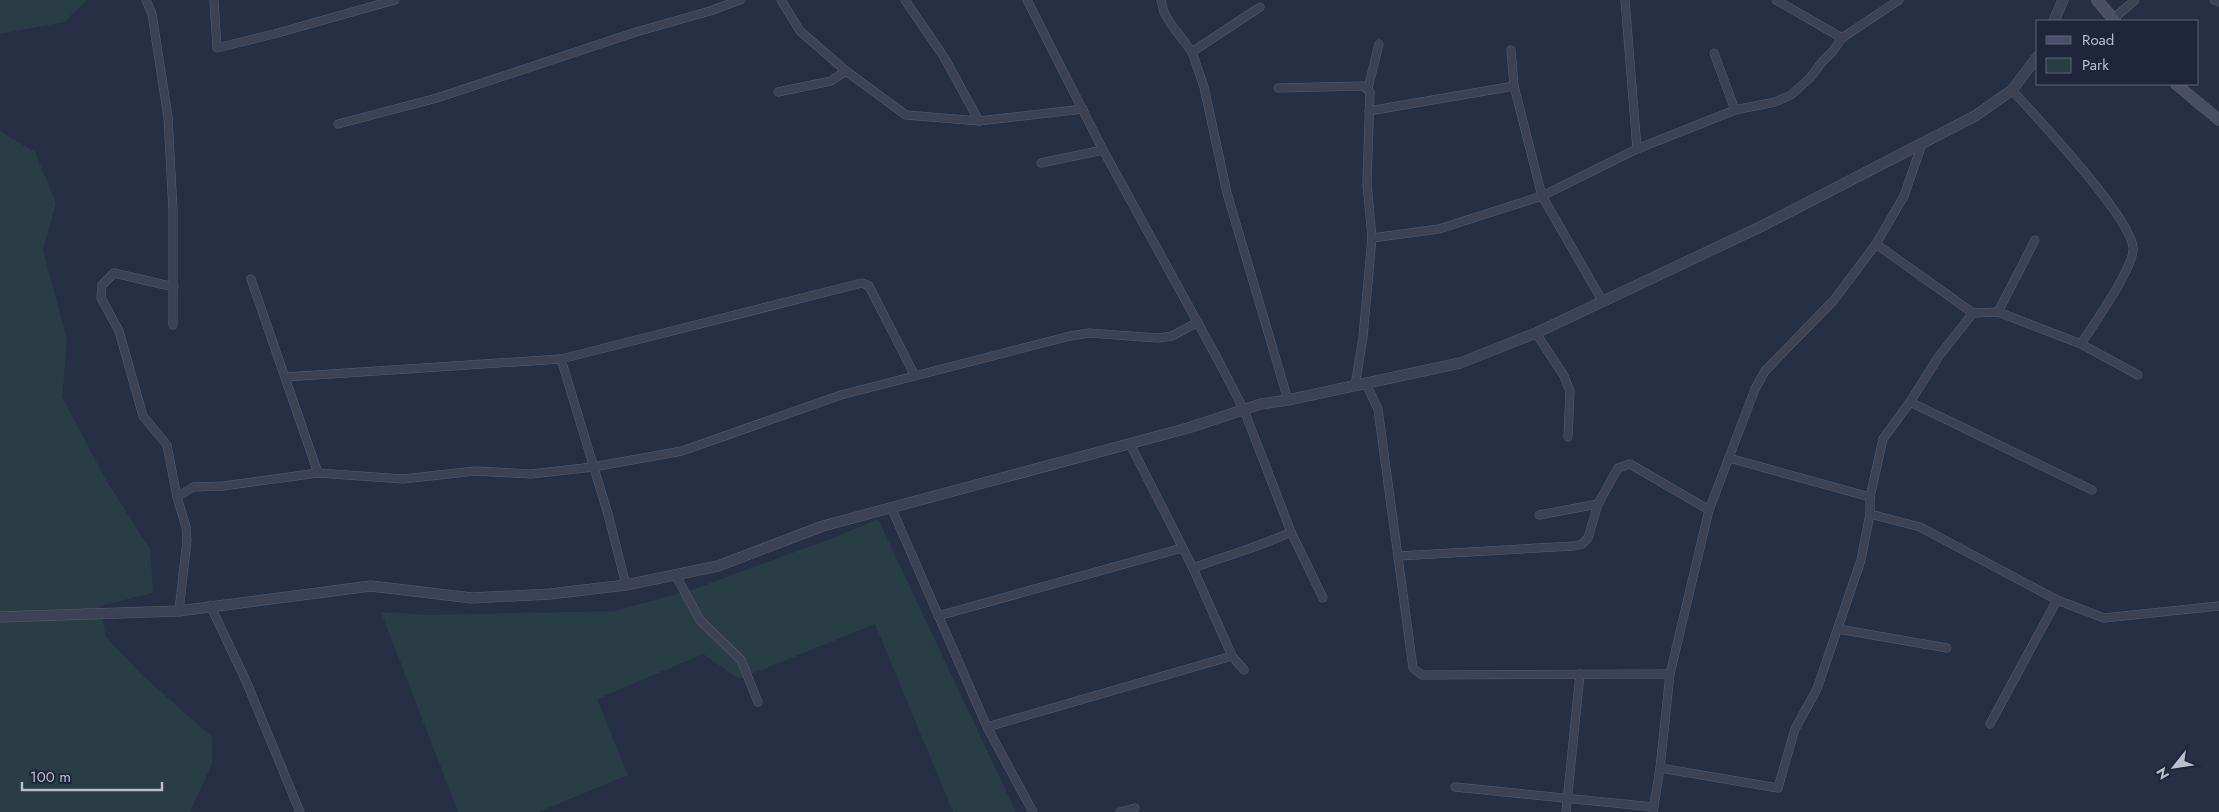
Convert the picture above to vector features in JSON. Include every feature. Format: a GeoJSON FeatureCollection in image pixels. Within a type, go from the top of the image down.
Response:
{"type":"FeatureCollection","features":[{"type":"Feature","properties":{"kind":"main road"},"geometry":{"type":"LineString","coordinates":[[2097,0],[2114,20]]}},
{"type":"Feature","properties":{"kind":"main road"},"geometry":{"type":"LineString","coordinates":[[2177,85],[2219,120]]}},
{"type":"Feature","properties":{"kind":"street"},"geometry":{"type":"LineString","coordinates":[[146,0],[152,14],[168,117],[173,211],[173,325]]}},
{"type":"Feature","properties":{"kind":"street"},"geometry":{"type":"LineString","coordinates":[[214,0],[217,48],[395,0]]}},
{"type":"Feature","properties":{"kind":"street"},"geometry":{"type":"LineString","coordinates":[[338,124],[437,98],[636,32],[710,11],[740,0]]}},
{"type":"Feature","properties":{"kind":"street"},"geometry":{"type":"LineString","coordinates":[[781,0],[800,31],[846,71],[906,115],[979,121],[1083,109]]}},
{"type":"Feature","properties":{"kind":"street"},"geometry":{"type":"LineString","coordinates":[[905,0],[944,57],[979,121]]}},
{"type":"Feature","properties":{"kind":"street"},"geometry":{"type":"LineString","coordinates":[[1027,0],[1102,150],[1198,322],[1244,410],[1291,532],[1323,598]]}},
{"type":"Feature","properties":{"kind":"street"},"geometry":{"type":"LineString","coordinates":[[1161,0],[1171,24],[1192,52],[1204,87],[1227,193],[1288,400]]}},
{"type":"Feature","properties":{"kind":"street"},"geometry":{"type":"LineString","coordinates":[[1625,0],[1637,149]]}},
{"type":"Feature","properties":{"kind":"street"},"geometry":{"type":"LineString","coordinates":[[1776,0],[1842,38]]}},
{"type":"Feature","properties":{"kind":"street"},"geometry":{"type":"LineString","coordinates":[[1372,238],[1439,229],[1542,196],[1637,149],[1735,110],[1774,102],[1790,95],[1810,78],[1822,62],[1834,51],[1842,38],[1898,0]]}},
{"type":"Feature","properties":{"kind":"street"},"geometry":{"type":"LineString","coordinates":[[2054,20],[2063,0]]}},
{"type":"Feature","properties":{"kind":"street"},"geometry":{"type":"LineString","coordinates":[[2114,20],[2135,0]]}},
{"type":"Feature","properties":{"kind":"street"},"geometry":{"type":"LineString","coordinates":[[2214,0],[2219,2]]}},
{"type":"Feature","properties":{"kind":"street"},"geometry":{"type":"LineString","coordinates":[[1192,52],[1260,7]]}},
{"type":"Feature","properties":{"kind":"street"},"geometry":{"type":"LineString","coordinates":[[1378,44],[1368,88],[1370,92],[1367,183],[1372,238],[1360,385],[1378,409],[1413,668],[1422,675],[1670,674]]}},
{"type":"Feature","properties":{"kind":"street"},"geometry":{"type":"LineString","coordinates":[[1511,50],[1514,86],[1542,196],[1603,302]]}},
{"type":"Feature","properties":{"kind":"street"},"geometry":{"type":"LineString","coordinates":[[1714,53],[1735,110]]}},
{"type":"Feature","properties":{"kind":"street"},"geometry":{"type":"LineString","coordinates":[[0,617],[179,611],[371,586],[472,598],[550,594],[626,585],[718,566],[823,526],[891,506],[1188,428],[1261,404],[1288,400],[1460,363],[1536,333],[1760,227],[1975,116],[2012,90],[2036,59]]}},
{"type":"Feature","properties":{"kind":"street"},"geometry":{"type":"LineString","coordinates":[[778,92],[831,81],[846,71]]}},
{"type":"Feature","properties":{"kind":"street"},"geometry":{"type":"LineString","coordinates":[[1278,88],[1363,86],[1368,88]]}},
{"type":"Feature","properties":{"kind":"street"},"geometry":{"type":"LineString","coordinates":[[1369,111],[1514,86]]}},
{"type":"Feature","properties":{"kind":"street"},"geometry":{"type":"LineString","coordinates":[[2012,90],[2113,207],[2133,247],[2130,264],[2081,344]]}},
{"type":"Feature","properties":{"kind":"street"},"geometry":{"type":"LineString","coordinates":[[1455,787],[1653,809],[1660,768],[1670,674],[1708,510],[1755,389],[1764,371],[1829,305],[1876,244],[1904,196],[1922,144]]}},
{"type":"Feature","properties":{"kind":"street"},"geometry":{"type":"LineString","coordinates":[[1042,163],[1102,150]]}},
{"type":"Feature","properties":{"kind":"street"},"geometry":{"type":"LineString","coordinates":[[1998,312],[2035,240]]}},
{"type":"Feature","properties":{"kind":"street"},"geometry":{"type":"LineString","coordinates":[[1876,244],[1973,313],[1998,312],[2081,344],[2138,375]]}},
{"type":"Feature","properties":{"kind":"street"},"geometry":{"type":"LineString","coordinates":[[174,287],[114,273],[102,285],[102,298],[119,330],[143,416],[167,445],[177,497],[186,527],[187,540],[179,611]]}},
{"type":"Feature","properties":{"kind":"street"},"geometry":{"type":"LineString","coordinates":[[251,279],[318,473]]}},
{"type":"Feature","properties":{"kind":"street"},"geometry":{"type":"LineString","coordinates":[[285,377],[560,359],[862,283],[869,286],[915,376]]}},
{"type":"Feature","properties":{"kind":"street"},"geometry":{"type":"LineString","coordinates":[[1660,768],[1778,788],[1795,729],[1817,690],[1861,560],[1870,514],[1870,497],[1883,439],[1910,402],[1939,356],[1973,313]]}},
{"type":"Feature","properties":{"kind":"street"},"geometry":{"type":"LineString","coordinates":[[177,497],[193,487],[223,486],[318,473],[403,479],[455,472],[531,474],[593,467],[682,451],[841,395],[1070,336],[1089,334],[1158,338],[1172,336],[1198,322]]}},
{"type":"Feature","properties":{"kind":"street"},"geometry":{"type":"LineString","coordinates":[[1536,333],[1564,376],[1570,391],[1568,437]]}},
{"type":"Feature","properties":{"kind":"street"},"geometry":{"type":"LineString","coordinates":[[560,359],[626,585]]}},
{"type":"Feature","properties":{"kind":"street"},"geometry":{"type":"LineString","coordinates":[[1910,402],[2092,490]]}},
{"type":"Feature","properties":{"kind":"street"},"geometry":{"type":"LineString","coordinates":[[1130,444],[1193,568],[1232,656],[1244,670]]}},
{"type":"Feature","properties":{"kind":"street"},"geometry":{"type":"LineString","coordinates":[[1729,458],[1870,497]]}},
{"type":"Feature","properties":{"kind":"street"},"geometry":{"type":"LineString","coordinates":[[1399,556],[1582,544],[1588,538],[1598,504],[1618,468],[1630,464],[1708,510]]}},
{"type":"Feature","properties":{"kind":"street"},"geometry":{"type":"LineString","coordinates":[[1539,515],[1598,504]]}},
{"type":"Feature","properties":{"kind":"street"},"geometry":{"type":"LineString","coordinates":[[891,506],[987,727],[1033,812]]}},
{"type":"Feature","properties":{"kind":"street"},"geometry":{"type":"LineString","coordinates":[[1870,514],[1920,527],[2057,600],[2104,618],[2219,606]]}},
{"type":"Feature","properties":{"kind":"street"},"geometry":{"type":"LineString","coordinates":[[1193,568],[1230,554],[1261,546],[1291,532]]}},
{"type":"Feature","properties":{"kind":"street"},"geometry":{"type":"LineString","coordinates":[[938,616],[1182,548]]}},
{"type":"Feature","properties":{"kind":"street"},"geometry":{"type":"LineString","coordinates":[[676,576],[700,620],[741,660],[758,702]]}},
{"type":"Feature","properties":{"kind":"street"},"geometry":{"type":"LineString","coordinates":[[1990,724],[2057,600]]}},
{"type":"Feature","properties":{"kind":"street"},"geometry":{"type":"LineString","coordinates":[[210,606],[246,681],[300,812]]}},
{"type":"Feature","properties":{"kind":"street"},"geometry":{"type":"LineString","coordinates":[[1838,629],[1947,648]]}},
{"type":"Feature","properties":{"kind":"street"},"geometry":{"type":"LineString","coordinates":[[987,727],[1232,656]]}},
{"type":"Feature","properties":{"kind":"street"},"geometry":{"type":"LineString","coordinates":[[1566,812],[1580,674]]}},
{"type":"Feature","properties":{"kind":"street"},"geometry":{"type":"LineString","coordinates":[[1120,812],[1135,808]]}},
{"type":"Feature","properties":{"kind":"green space"},"geometry":{"type":"Polygon","coordinates":[[[0,0],[87,0],[64,22],[0,34],[0,0]]]}},
{"type":"Feature","properties":{"kind":"green space"},"geometry":{"type":"Polygon","coordinates":[[[0,131],[35,152],[56,203],[43,250],[67,340],[62,397],[106,480],[150,549],[153,593],[100,606],[106,637],[142,675],[212,737],[212,764],[190,812],[0,812],[0,131]]]}},
{"type":"Feature","properties":{"kind":"green space"},"geometry":{"type":"Polygon","coordinates":[[[878,519],[1016,812],[953,812],[875,624],[739,679],[703,654],[597,699],[628,775],[539,812],[458,812],[381,612],[430,615],[614,611],[692,590],[838,536],[878,519]]]}}]}
